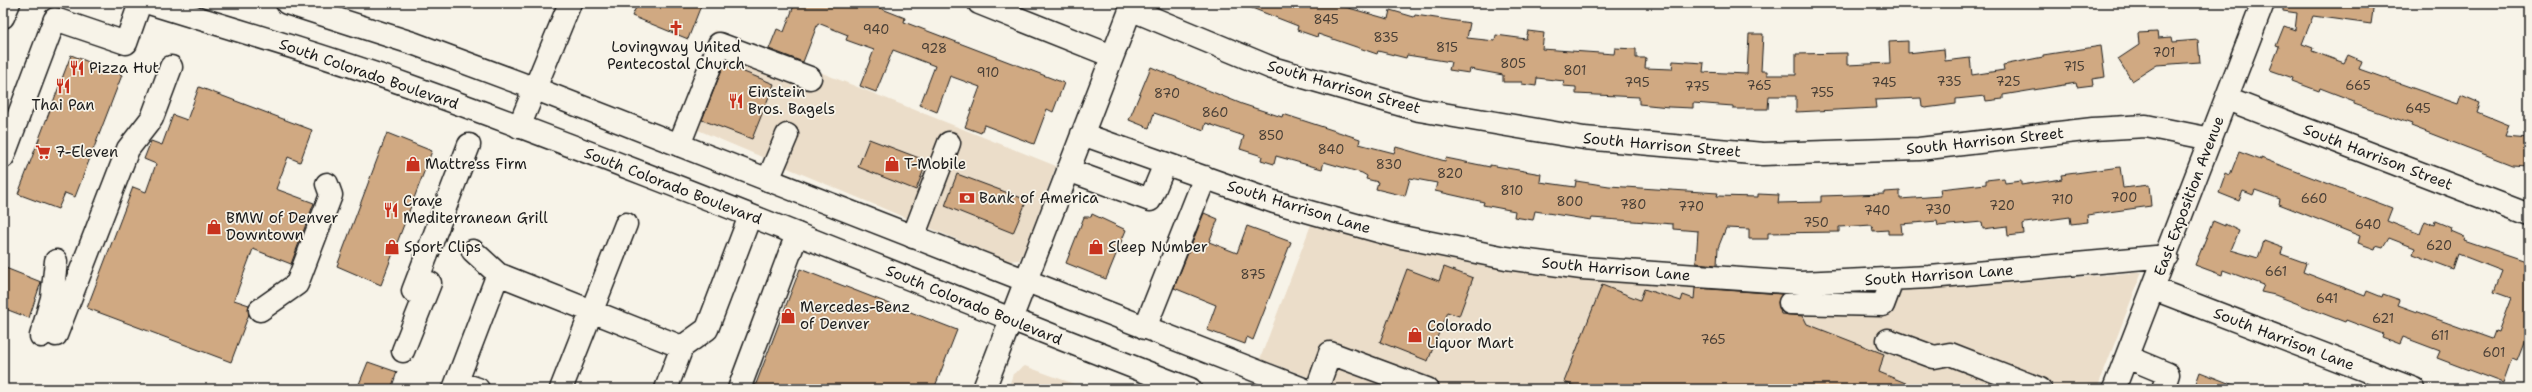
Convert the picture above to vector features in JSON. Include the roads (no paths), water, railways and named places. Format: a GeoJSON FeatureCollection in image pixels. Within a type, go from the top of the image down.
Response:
{"type":"FeatureCollection","features":[{"type":"Feature","properties":{"kind":"street"},"geometry":{"type":"LineString","coordinates":[[3,17],[8,3]]}},
{"type":"Feature","properties":{"kind":"street"},"geometry":{"type":"LineString","coordinates":[[3,157],[55,19],[126,43],[140,3]]}},
{"type":"Feature","properties":{"kind":"street","name":"South Colorado Boulevard"},"geometry":{"type":"LineString","coordinates":[[149,3],[408,85],[797,234],[1010,320],[1190,389]]}},
{"type":"Feature","properties":{"kind":"street"},"geometry":{"type":"LineString","coordinates":[[287,3],[415,44],[536,89],[1026,282],[1303,389]]}},
{"type":"Feature","properties":{"kind":"street"},"geometry":{"type":"LineString","coordinates":[[519,127],[536,89],[570,3]]}},
{"type":"Feature","properties":{"kind":"street"},"geometry":{"type":"LineString","coordinates":[[979,3],[1112,56]]}},
{"type":"Feature","properties":{"kind":"street","name":"East Exposition Avenue"},"geometry":{"type":"LineString","coordinates":[[2114,389],[2167,256],[2262,3]]}},
{"type":"Feature","properties":{"kind":"street"},"geometry":{"type":"LineString","coordinates":[[984,389],[1131,6]]}},
{"type":"Feature","properties":{"kind":"street","name":"South Harrison Street"},"geometry":{"type":"LineString","coordinates":[[1131,6],[1272,68],[1419,110],[1584,138],[1763,154],[1919,149],[2093,129],[2146,126],[2211,139]]}},
{"type":"Feature","properties":{"kind":"street"},"geometry":{"type":"LineString","coordinates":[[679,145],[719,44],[810,78]]}},
{"type":"Feature","properties":{"kind":"street"},"geometry":{"type":"LineString","coordinates":[[56,261],[48,336],[128,149],[152,118],[171,67]]}},
{"type":"Feature","properties":{"kind":"street","name":"South Harrison Street"},"geometry":{"type":"LineString","coordinates":[[2227,99],[2529,215]]}},
{"type":"Feature","properties":{"kind":"street","name":"South Harrison Lane"},"geometry":{"type":"LineString","coordinates":[[1082,134],[1274,202],[1392,235],[1522,260],[1646,273],[1800,283],[2006,271],[2167,256]]}},
{"type":"Feature","properties":{"kind":"street"},"geometry":{"type":"LineString","coordinates":[[768,180],[787,135]]}},
{"type":"Feature","properties":{"kind":"street"},"geometry":{"type":"LineString","coordinates":[[912,237],[949,143]]}},
{"type":"Feature","properties":{"kind":"street"},"geometry":{"type":"LineString","coordinates":[[403,351],[421,287],[469,145]]}},
{"type":"Feature","properties":{"kind":"street"},"geometry":{"type":"LineString","coordinates":[[1068,170],[1150,200],[1164,164]]}},
{"type":"Feature","properties":{"kind":"street"},"geometry":{"type":"LineString","coordinates":[[1145,328],[1205,178]]}},
{"type":"Feature","properties":{"kind":"street"},"geometry":{"type":"LineString","coordinates":[[260,310],[297,284],[331,195],[327,184]]}},
{"type":"Feature","properties":{"kind":"street"},"geometry":{"type":"LineString","coordinates":[[666,389],[682,347],[707,329],[750,216]]}},
{"type":"Feature","properties":{"kind":"street"},"geometry":{"type":"LineString","coordinates":[[560,389],[626,224]]}},
{"type":"Feature","properties":{"kind":"street"},"geometry":{"type":"LineString","coordinates":[[739,389],[797,234]]}},
{"type":"Feature","properties":{"kind":"street"},"geometry":{"type":"LineString","coordinates":[[473,251],[498,274],[682,347]]}},
{"type":"Feature","properties":{"kind":"street"},"geometry":{"type":"LineString","coordinates":[[478,389],[456,385],[498,274]]}},
{"type":"Feature","properties":{"kind":"street"},"geometry":{"type":"LineString","coordinates":[[1790,303],[1883,305],[1889,289],[1888,279]]}},
{"type":"Feature","properties":{"kind":"street","name":"South Harrison Lane"},"geometry":{"type":"LineString","coordinates":[[2154,289],[2414,389]]}},
{"type":"Feature","properties":{"kind":"street"},"geometry":{"type":"LineString","coordinates":[[1888,340],[1934,357],[1950,354],[2040,389]]}},
{"type":"Feature","properties":{"kind":"street"},"geometry":{"type":"LineString","coordinates":[[1317,389],[1330,353],[1427,389]]}},
{"type":"Feature","properties":{"kind":"street"},"geometry":{"type":"LineString","coordinates":[[2127,357],[2168,374],[2163,389]]}},
{"type":"Feature","properties":{"kind":"place","name":"Lovingway United Pentecostal Church"},"geometry":{"type":"Point","coordinates":[676,28]}},
{"type":"Feature","properties":{"kind":"place","name":"Pizza Hut"},"geometry":{"type":"Point","coordinates":[77,68]}},
{"type":"Feature","properties":{"kind":"place","name":"Thai Pan"},"geometry":{"type":"Point","coordinates":[63,86]}},
{"type":"Feature","properties":{"kind":"place","name":"Einstein Bros. Bagels"},"geometry":{"type":"Point","coordinates":[736,101]}},
{"type":"Feature","properties":{"kind":"place","name":"7-Eleven"},"geometry":{"type":"Point","coordinates":[43,152]}},
{"type":"Feature","properties":{"kind":"place","name":"Mattress Firm"},"geometry":{"type":"Point","coordinates":[413,164]}},
{"type":"Feature","properties":{"kind":"place","name":"T-Mobile"},"geometry":{"type":"Point","coordinates":[892,164]}},
{"type":"Feature","properties":{"kind":"place","name":"Bank of America"},"geometry":{"type":"Point","coordinates":[967,198]}},
{"type":"Feature","properties":{"kind":"place","name":"Crave Mediterranean Grill"},"geometry":{"type":"Point","coordinates":[391,210]}},
{"type":"Feature","properties":{"kind":"place","name":"BMW of Denver Downtown"},"geometry":{"type":"Point","coordinates":[214,227]}},
{"type":"Feature","properties":{"kind":"place","name":"Sport Clips"},"geometry":{"type":"Point","coordinates":[392,247]}},
{"type":"Feature","properties":{"kind":"place","name":"Sleep Number"},"geometry":{"type":"Point","coordinates":[1096,247]}},
{"type":"Feature","properties":{"kind":"place","name":"Mercedes-Benz of Denver"},"geometry":{"type":"Point","coordinates":[788,316]}},
{"type":"Feature","properties":{"kind":"place","name":"Colorado Liquor Mart"},"geometry":{"type":"Point","coordinates":[1415,335]}}]}
